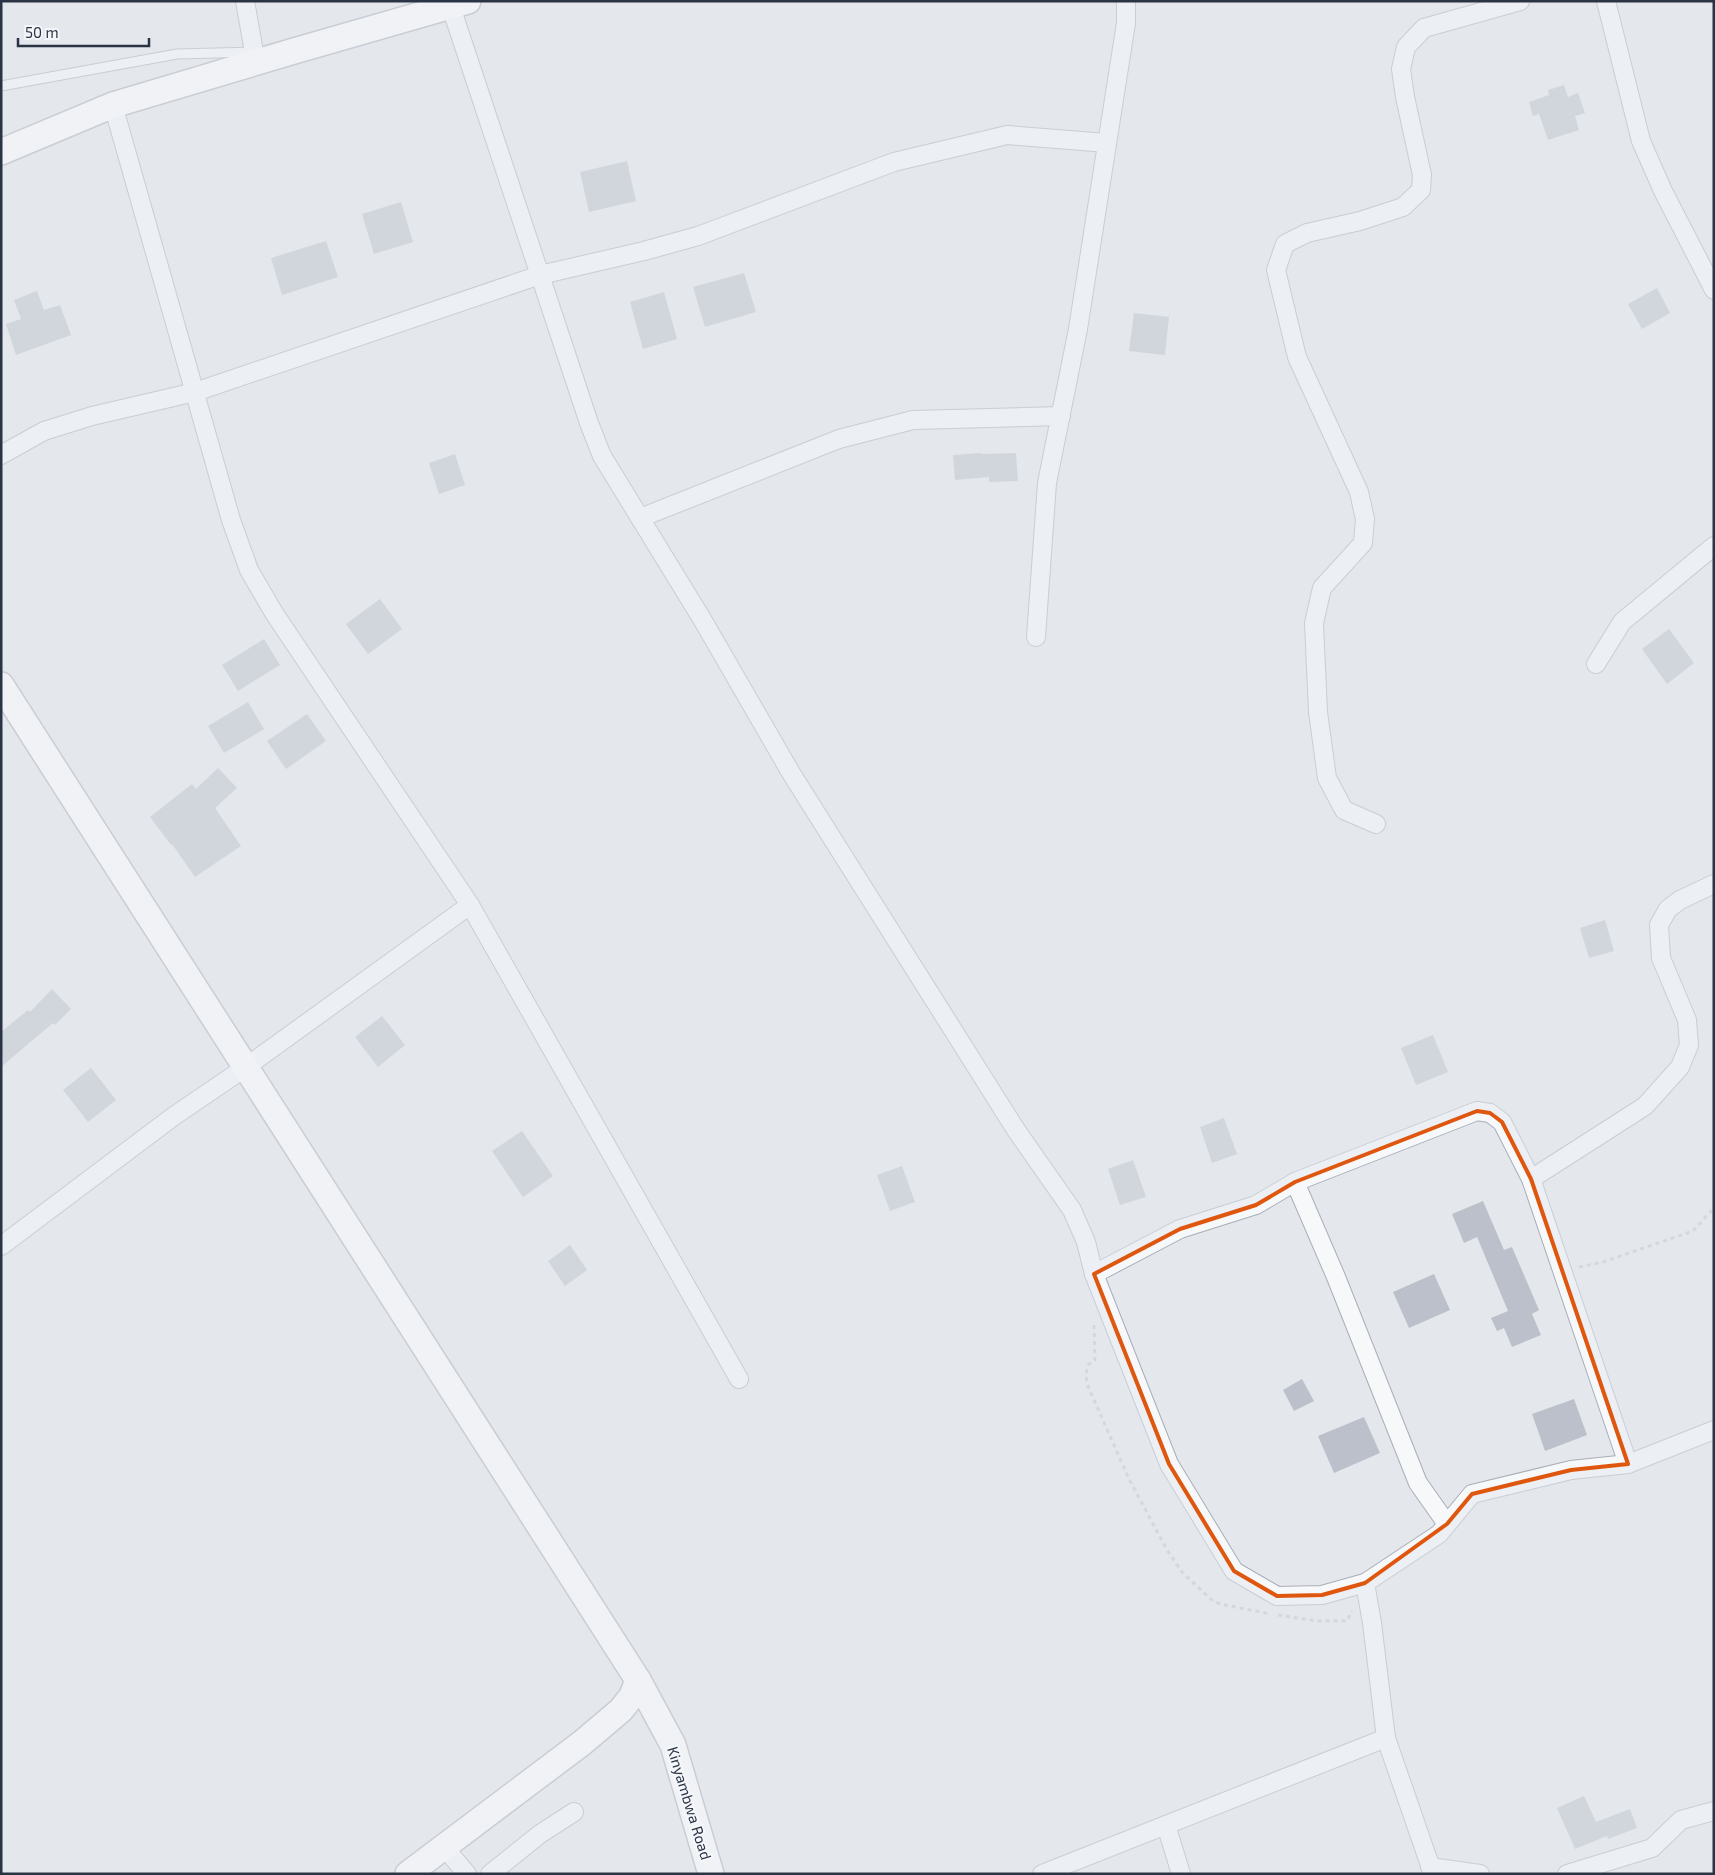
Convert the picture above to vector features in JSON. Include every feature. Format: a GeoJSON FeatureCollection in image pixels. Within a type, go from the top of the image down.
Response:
{"type":"FeatureCollection","features":[{"type":"Feature","properties":{"kind":"street"},"geometry":{"type":"LineString","coordinates":[[246,1],[257,56]]}},
{"type":"Feature","properties":{"kind":"street"},"geometry":{"type":"LineString","coordinates":[[1036,637],[1047,483],[1078,329],[1126,23],[1126,1]]}},
{"type":"Feature","properties":{"kind":"street"},"geometry":{"type":"LineString","coordinates":[[1376,824],[1344,810],[1327,778],[1318,712],[1314,622],[1322,588],[1363,543],[1365,519],[1359,492],[1297,357],[1276,270],[1285,244],[1307,233],[1360,221],[1403,207],[1421,190],[1422,175],[1405,97],[1401,69],[1406,47],[1424,28],[1520,1]]}},
{"type":"Feature","properties":{"kind":"street"},"geometry":{"type":"LineString","coordinates":[[1606,1],[1641,142],[1663,191],[1714,290]]}},
{"type":"Feature","properties":{"kind":"street"},"geometry":{"type":"LineString","coordinates":[[1,152],[113,105],[257,56],[294,51],[460,4],[540,275],[589,423],[602,456],[702,619],[791,774],[1016,1130],[1072,1210],[1086,1242],[1094,1274],[1169,1464],[1234,1571],[1276,1596],[1322,1595],[1365,1584],[1439,1534],[1472,1494],[1571,1470],[1628,1464],[1714,1430]]}},
{"type":"Feature","properties":{"kind":"street"},"geometry":{"type":"LineString","coordinates":[[113,105],[231,520],[248,570],[274,613],[470,905],[739,1379]]}},
{"type":"Feature","properties":{"kind":"street"},"geometry":{"type":"LineString","coordinates":[[1,456],[44,431],[92,416],[195,392],[540,275],[644,251],[698,236],[894,162],[1006,135],[1107,143]]}},
{"type":"Feature","properties":{"kind":"street"},"geometry":{"type":"LineString","coordinates":[[640,518],[839,439],[913,420],[1060,416]]}},
{"type":"Feature","properties":{"kind":"street"},"geometry":{"type":"LineString","coordinates":[[1596,664],[1622,622],[1714,546]]}},
{"type":"Feature","properties":{"kind":"street","name":"Kinyambwa Road"},"geometry":{"type":"LineString","coordinates":[[1,686],[638,1680],[673,1745],[712,1874]]}},
{"type":"Feature","properties":{"kind":"street"},"geometry":{"type":"LineString","coordinates":[[1530,1179],[1645,1106],[1680,1067],[1689,1045],[1687,1020],[1661,958],[1659,924],[1668,909],[1680,900],[1714,884]]}},
{"type":"Feature","properties":{"kind":"street"},"geometry":{"type":"LineString","coordinates":[[1,1246],[174,1116],[246,1067],[470,905]]}},
{"type":"Feature","properties":{"kind":"street"},"geometry":{"type":"LineString","coordinates":[[1094,1274],[1180,1229],[1256,1205],[1295,1182],[1477,1111],[1490,1113],[1502,1122],[1530,1179],[1564,1272],[1628,1464]]}},
{"type":"Feature","properties":{"kind":"street"},"geometry":{"type":"LineString","coordinates":[[1295,1182],[1336,1277],[1418,1483],[1447,1524]]}},
{"type":"Feature","properties":{"kind":"street"},"geometry":{"type":"LineString","coordinates":[[1365,1584],[1372,1623],[1386,1738],[1432,1870],[1480,1874]]}},
{"type":"Feature","properties":{"kind":"street"},"geometry":{"type":"LineString","coordinates":[[408,1874],[582,1743],[621,1710],[632,1696],[638,1680]]}},
{"type":"Feature","properties":{"kind":"street"},"geometry":{"type":"LineString","coordinates":[[1042,1874],[1386,1738]]}},
{"type":"Feature","properties":{"kind":"street"},"geometry":{"type":"LineString","coordinates":[[1567,1874],[1652,1848],[1681,1820],[1714,1811]]}},
{"type":"Feature","properties":{"kind":"street"},"geometry":{"type":"LineString","coordinates":[[490,1874],[540,1834],[574,1812]]}},
{"type":"Feature","properties":{"kind":"street"},"geometry":{"type":"LineString","coordinates":[[1166,1825],[1181,1874]]}},
{"type":"Feature","properties":{"kind":"street"},"geometry":{"type":"LineString","coordinates":[[444,1847],[467,1874]]}},
{"type":"Feature","properties":{"kind":"lane"},"geometry":{"type":"LineString","coordinates":[[1,86],[177,54],[257,56]]}},
{"type":"Feature","properties":{"kind":"path"},"geometry":{"type":"LineString","coordinates":[[1564,1272],[1603,1262],[1693,1231],[1714,1208]]}},
{"type":"Feature","properties":{"kind":"highlighted area"},"geometry":{"type":"Polygon","coordinates":[[[1477,1111],[1490,1113],[1502,1122],[1531,1179],[1628,1464],[1571,1470],[1472,1494],[1447,1524],[1365,1583],[1322,1595],[1277,1596],[1234,1571],[1169,1464],[1094,1274],[1180,1229],[1256,1205],[1295,1182],[1477,1111]]]}},
{"type":"Feature","properties":{"kind":"building"},"geometry":{"type":"Polygon","coordinates":[[[1564,85],[1568,97],[1578,93],[1585,113],[1575,116],[1579,130],[1548,140],[1539,114],[1533,116],[1529,102],[1549,95],[1548,90],[1564,85]]]}},
{"type":"Feature","properties":{"kind":"building"},"geometry":{"type":"Polygon","coordinates":[[[627,161],[636,201],[589,212],[580,172],[627,161]]]}},
{"type":"Feature","properties":{"kind":"building"},"geometry":{"type":"Polygon","coordinates":[[[401,202],[413,242],[374,254],[362,214],[401,202]]]}},
{"type":"Feature","properties":{"kind":"building"},"geometry":{"type":"Polygon","coordinates":[[[326,241],[338,277],[282,295],[271,258],[326,241]]]}},
{"type":"Feature","properties":{"kind":"building"},"geometry":{"type":"Polygon","coordinates":[[[744,273],[756,312],[705,327],[693,287],[744,273]]]}},
{"type":"Feature","properties":{"kind":"building"},"geometry":{"type":"Polygon","coordinates":[[[1657,288],[1670,313],[1642,329],[1628,304],[1657,288]]]}},
{"type":"Feature","properties":{"kind":"building"},"geometry":{"type":"Polygon","coordinates":[[[37,291],[44,310],[60,305],[71,335],[16,355],[6,324],[21,319],[14,300],[37,291]]]}},
{"type":"Feature","properties":{"kind":"building"},"geometry":{"type":"Polygon","coordinates":[[[664,292],[677,339],[643,349],[630,302],[664,292]]]}},
{"type":"Feature","properties":{"kind":"building"},"geometry":{"type":"Polygon","coordinates":[[[1134,313],[1169,317],[1165,355],[1129,351],[1134,313]]]}},
{"type":"Feature","properties":{"kind":"building"},"geometry":{"type":"Polygon","coordinates":[[[1016,453],[1018,481],[989,482],[989,477],[955,480],[953,455],[1016,453]]]}},
{"type":"Feature","properties":{"kind":"building"},"geometry":{"type":"Polygon","coordinates":[[[455,454],[465,485],[439,494],[429,463],[455,454]]]}},
{"type":"Feature","properties":{"kind":"building"},"geometry":{"type":"Polygon","coordinates":[[[380,599],[402,629],[368,654],[346,624],[380,599]]]}},
{"type":"Feature","properties":{"kind":"building"},"geometry":{"type":"Polygon","coordinates":[[[1669,629],[1694,663],[1667,684],[1642,649],[1669,629]]]}},
{"type":"Feature","properties":{"kind":"building"},"geometry":{"type":"Polygon","coordinates":[[[264,639],[280,665],[238,691],[222,665],[264,639]]]}},
{"type":"Feature","properties":{"kind":"building"},"geometry":{"type":"Polygon","coordinates":[[[248,702],[264,729],[224,753],[208,726],[248,702]]]}},
{"type":"Feature","properties":{"kind":"building"},"geometry":{"type":"Polygon","coordinates":[[[307,714],[326,741],[286,769],[267,741],[307,714]]]}},
{"type":"Feature","properties":{"kind":"building"},"geometry":{"type":"Polygon","coordinates":[[[218,768],[237,788],[215,808],[241,846],[195,877],[150,817],[192,784],[196,789],[218,768]]]}},
{"type":"Feature","properties":{"kind":"building"},"geometry":{"type":"Polygon","coordinates":[[[1605,920],[1614,951],[1589,958],[1580,928],[1605,920]]]}},
{"type":"Feature","properties":{"kind":"building"},"geometry":{"type":"Polygon","coordinates":[[[52,989],[71,1009],[55,1025],[53,1023],[1,1067],[1,1032],[28,1010],[30,1012],[52,989]]]}},
{"type":"Feature","properties":{"kind":"building"},"geometry":{"type":"Polygon","coordinates":[[[382,1016],[405,1045],[378,1067],[355,1037],[382,1016]]]}},
{"type":"Feature","properties":{"kind":"building"},"geometry":{"type":"Polygon","coordinates":[[[1433,1035],[1448,1072],[1416,1085],[1401,1048],[1433,1035]]]}},
{"type":"Feature","properties":{"kind":"building"},"geometry":{"type":"Polygon","coordinates":[[[91,1068],[116,1100],[88,1122],[63,1090],[91,1068]]]}},
{"type":"Feature","properties":{"kind":"building"},"geometry":{"type":"Polygon","coordinates":[[[1224,1118],[1237,1154],[1212,1163],[1200,1127],[1224,1118]]]}},
{"type":"Feature","properties":{"kind":"building"},"geometry":{"type":"Polygon","coordinates":[[[522,1131],[553,1176],[523,1197],[492,1151],[522,1131]]]}},
{"type":"Feature","properties":{"kind":"building"},"geometry":{"type":"Polygon","coordinates":[[[1133,1160],[1146,1197],[1120,1205],[1108,1169],[1133,1160]]]}},
{"type":"Feature","properties":{"kind":"building"},"geometry":{"type":"Polygon","coordinates":[[[902,1166],[915,1202],[890,1211],[877,1175],[902,1166]]]}},
{"type":"Feature","properties":{"kind":"building"},"geometry":{"type":"Polygon","coordinates":[[[1483,1201],[1504,1250],[1512,1247],[1539,1310],[1532,1314],[1541,1335],[1512,1347],[1504,1328],[1497,1331],[1491,1318],[1508,1311],[1477,1237],[1464,1243],[1452,1214],[1483,1201]]]}},
{"type":"Feature","properties":{"kind":"building"},"geometry":{"type":"Polygon","coordinates":[[[570,1245],[587,1270],[565,1286],[548,1261],[570,1245]]]}},
{"type":"Feature","properties":{"kind":"building"},"geometry":{"type":"Polygon","coordinates":[[[1434,1274],[1450,1310],[1409,1328],[1393,1292],[1434,1274]]]}},
{"type":"Feature","properties":{"kind":"building"},"geometry":{"type":"Polygon","coordinates":[[[1302,1379],[1314,1401],[1294,1411],[1283,1390],[1302,1379]]]}},
{"type":"Feature","properties":{"kind":"building"},"geometry":{"type":"Polygon","coordinates":[[[1574,1399],[1587,1435],[1545,1451],[1532,1414],[1574,1399]]]}},
{"type":"Feature","properties":{"kind":"building"},"geometry":{"type":"Polygon","coordinates":[[[1364,1417],[1380,1453],[1334,1473],[1318,1436],[1364,1417]]]}},
{"type":"Feature","properties":{"kind":"building"},"geometry":{"type":"Polygon","coordinates":[[[1584,1796],[1596,1822],[1630,1809],[1637,1828],[1608,1839],[1607,1836],[1575,1849],[1557,1808],[1584,1796]]]}}]}
